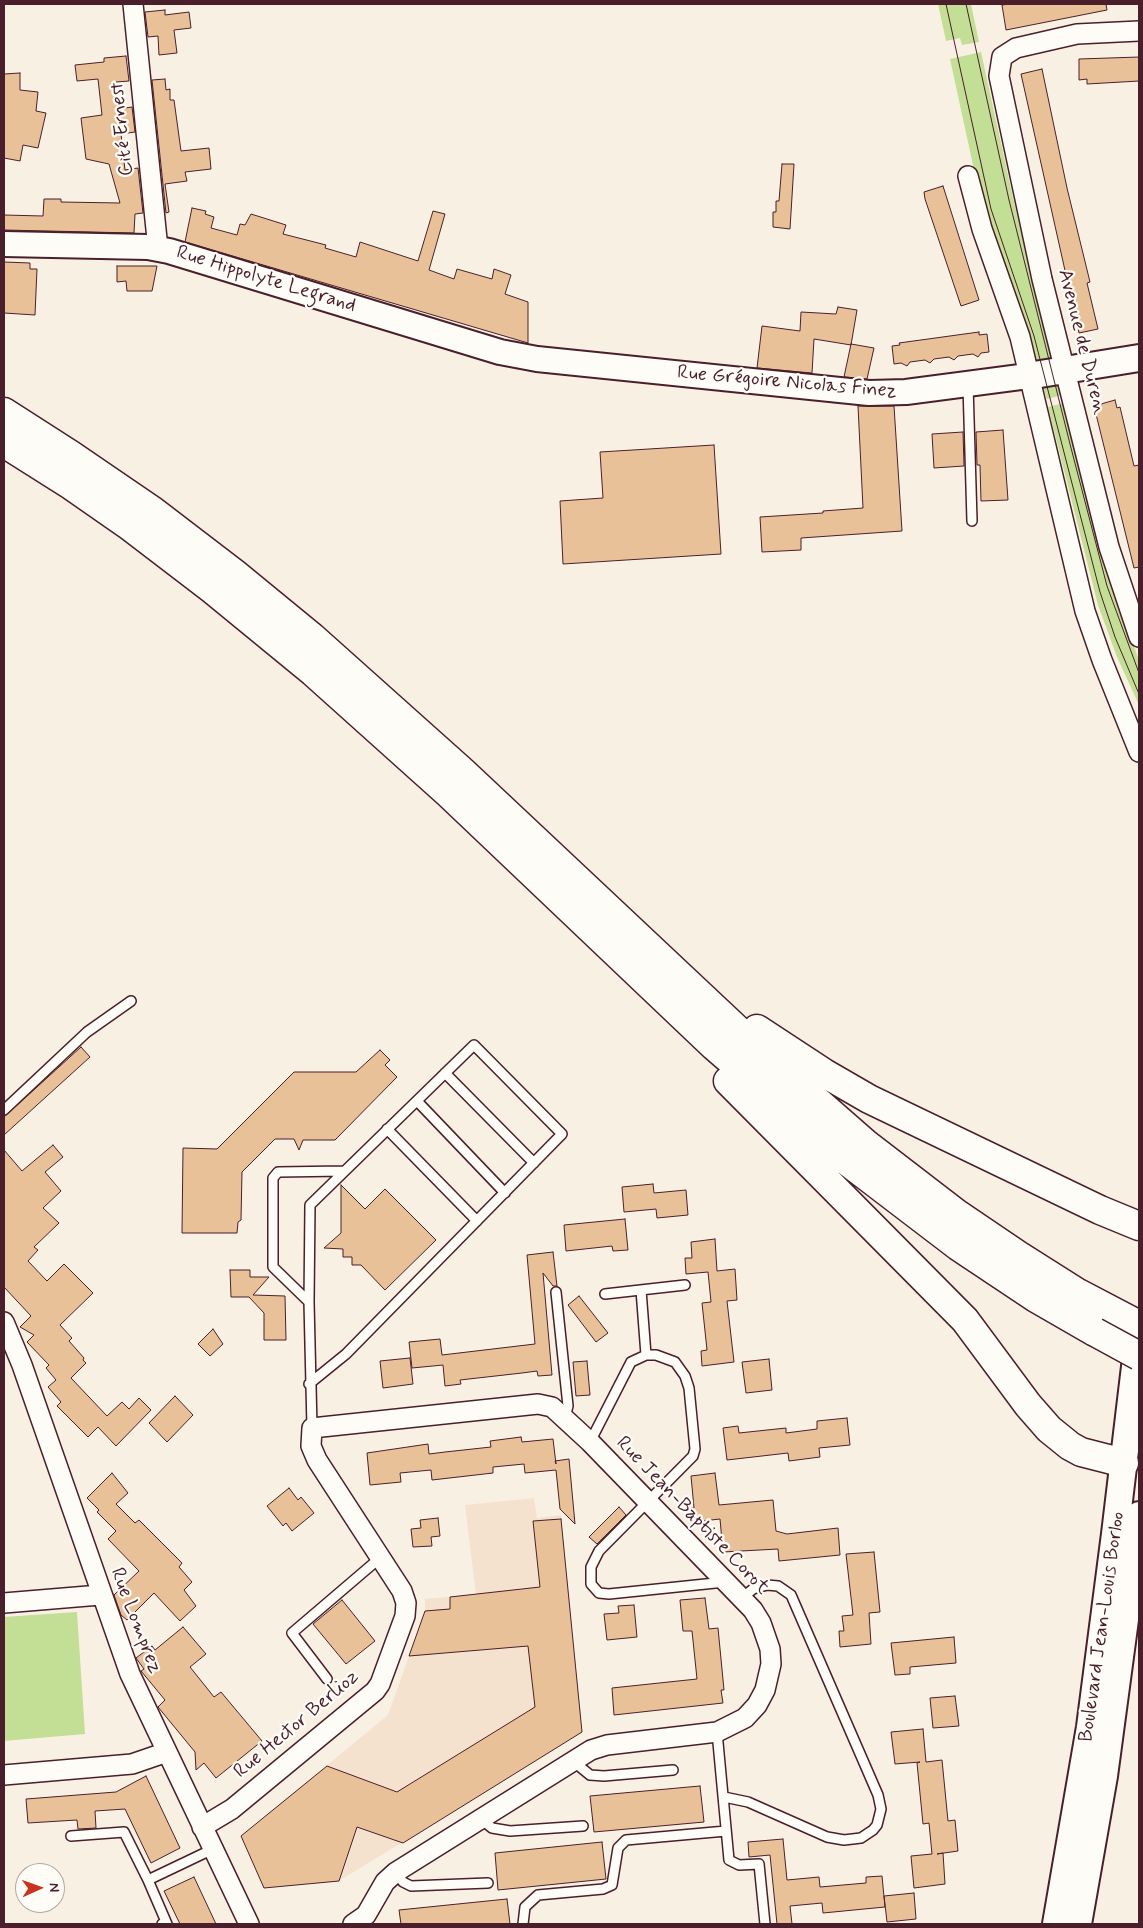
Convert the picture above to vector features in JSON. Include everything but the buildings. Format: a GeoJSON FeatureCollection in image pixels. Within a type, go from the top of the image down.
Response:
{"type":"FeatureCollection","features":[{"type":"Feature","properties":{"kind":"highway"},"geometry":{"type":"LineString","coordinates":[[4,412],[133,496],[214,557],[306,631],[445,755],[686,983],[818,1103],[897,1168],[987,1235],[1099,1304],[1139,1326]]}},
{"type":"Feature","properties":{"kind":"highway"},"geometry":{"type":"LineString","coordinates":[[4,442],[128,525],[274,640],[402,751],[743,1071],[880,1188],[996,1272],[1095,1332],[1139,1356]]}},
{"type":"Feature","properties":{"kind":"highway"},"geometry":{"type":"LineString","coordinates":[[608,945],[658,1010],[965,1320],[1039,1418],[1070,1446],[1094,1456],[1132,1464]]}},
{"type":"Feature","properties":{"kind":"highway"},"geometry":{"type":"LineString","coordinates":[[686,983],[781,1046],[869,1099],[1100,1210],[1139,1226]]}},
{"type":"Feature","properties":{"kind":"main road","name":"Rue Grégoire Nicolas Finez"},"geometry":{"type":"LineString","coordinates":[[1028,376],[1139,358]]}},
{"type":"Feature","properties":{"kind":"main road","name":"Boulevard Jean-Louis Borloo"},"geometry":{"type":"LineString","coordinates":[[1056,1924],[1086,1754],[1132,1464],[1139,1326]]}},
{"type":"Feature","properties":{"kind":"main road","name":"Boulevard Jean-Louis Borloo"},"geometry":{"type":"LineString","coordinates":[[1078,1924],[1104,1776],[1139,1515]]}},
{"type":"Feature","properties":{"kind":"street","name":"Cité Ernest"},"geometry":{"type":"LineString","coordinates":[[133,4],[158,249]]}},
{"type":"Feature","properties":{"kind":"street","name":"Avenue de Duren"},"geometry":{"type":"LineString","coordinates":[[1139,31],[1078,34],[1016,48],[1004,54],[999,67],[999,82],[1040,271],[1114,564],[1139,637]]}},
{"type":"Feature","properties":{"kind":"street"},"geometry":{"type":"LineString","coordinates":[[968,176],[982,229],[1020,337],[1085,611],[1102,660],[1139,752]]}},
{"type":"Feature","properties":{"kind":"street","name":"Rue Hippolyte Legrand"},"geometry":{"type":"LineString","coordinates":[[4,244],[158,249],[522,357]]}},
{"type":"Feature","properties":{"kind":"street","name":"Rue Grégoire Nicolas Finez"},"geometry":{"type":"LineString","coordinates":[[522,357],[869,394],[906,392],[1028,376]]}},
{"type":"Feature","properties":{"kind":"street","name":"Rue Lomprez"},"geometry":{"type":"LineString","coordinates":[[4,1322],[22,1365],[100,1595],[130,1674],[249,1924]]}},
{"type":"Feature","properties":{"kind":"street","name":"Rue Jean-Baptiste Corot"},"geometry":{"type":"LineString","coordinates":[[312,1428],[538,1404],[552,1407],[566,1417],[742,1598],[757,1616],[765,1632],[770,1649],[770,1673],[762,1697],[752,1712],[736,1724],[717,1732],[598,1747],[396,1872],[385,1882],[366,1915],[353,1924]]}},
{"type":"Feature","properties":{"kind":"street","name":"Rue Hector Berlioz"},"geometry":{"type":"LineString","coordinates":[[202,1827],[232,1809],[378,1687],[406,1607],[402,1591],[317,1460],[311,1446],[312,1428]]}},
{"type":"Feature","properties":{"kind":"street"},"geometry":{"type":"LineString","coordinates":[[4,1603],[100,1595]]}},
{"type":"Feature","properties":{"kind":"street"},"geometry":{"type":"LineString","coordinates":[[4,1775],[132,1764],[167,1752]]}},
{"type":"Feature","properties":{"kind":"lane"},"geometry":{"type":"LineString","coordinates":[[968,384],[972,521]]}},
{"type":"Feature","properties":{"kind":"lane"},"geometry":{"type":"LineString","coordinates":[[4,1110],[87,1032],[131,1001]]}},
{"type":"Feature","properties":{"kind":"lane"},"geometry":{"type":"LineString","coordinates":[[309,1384],[346,1354],[562,1134],[474,1045],[310,1205],[309,1384],[312,1428]]}},
{"type":"Feature","properties":{"kind":"lane"},"geometry":{"type":"LineString","coordinates":[[445,1073],[534,1163]]}},
{"type":"Feature","properties":{"kind":"lane"},"geometry":{"type":"LineString","coordinates":[[416,1101],[505,1193]]}},
{"type":"Feature","properties":{"kind":"lane"},"geometry":{"type":"LineString","coordinates":[[387,1129],[477,1221]]}},
{"type":"Feature","properties":{"kind":"lane"},"geometry":{"type":"LineString","coordinates":[[309,1302],[273,1267],[273,1178],[278,1172],[344,1171]]}},
{"type":"Feature","properties":{"kind":"lane"},"geometry":{"type":"LineString","coordinates":[[605,1294],[686,1285]]}},
{"type":"Feature","properties":{"kind":"lane"},"geometry":{"type":"LineString","coordinates":[[641,1290],[646,1355]]}},
{"type":"Feature","properties":{"kind":"lane"},"geometry":{"type":"LineString","coordinates":[[556,1292],[568,1406],[566,1417]]}},
{"type":"Feature","properties":{"kind":"lane"},"geometry":{"type":"LineString","coordinates":[[590,1442],[627,1366],[637,1358],[646,1355],[669,1358],[685,1376],[689,1388],[695,1449],[690,1462],[648,1501],[595,1557],[590,1579],[595,1591],[609,1594],[727,1582]]}},
{"type":"Feature","properties":{"kind":"lane"},"geometry":{"type":"LineString","coordinates":[[327,1678],[292,1633],[381,1557]]}},
{"type":"Feature","properties":{"kind":"lane"},"geometry":{"type":"LineString","coordinates":[[724,1797],[748,1802],[827,1838],[844,1840],[861,1838],[873,1830],[881,1809],[878,1795],[791,1595],[778,1586],[768,1585],[753,1589],[742,1598]]}},
{"type":"Feature","properties":{"kind":"lane"},"geometry":{"type":"LineString","coordinates":[[717,1732],[729,1860],[739,1865],[758,1864],[765,1924]]}},
{"type":"Feature","properties":{"kind":"lane"},"geometry":{"type":"LineString","coordinates":[[573,1761],[590,1775],[604,1776],[672,1770]]}},
{"type":"Feature","properties":{"kind":"lane"},"geometry":{"type":"LineString","coordinates":[[481,1819],[492,1828],[510,1831],[583,1826]]}},
{"type":"Feature","properties":{"kind":"lane"},"geometry":{"type":"LineString","coordinates":[[523,1924],[525,1907],[538,1895],[603,1889],[612,1885],[618,1848],[626,1840],[726,1831]]}},
{"type":"Feature","properties":{"kind":"lane"},"geometry":{"type":"LineString","coordinates":[[71,1836],[124,1832],[167,1924],[162,1924]]}},
{"type":"Feature","properties":{"kind":"lane"},"geometry":{"type":"LineString","coordinates":[[148,1880],[213,1849]]}},
{"type":"Feature","properties":{"kind":"lane"},"geometry":{"type":"LineString","coordinates":[[396,1872],[403,1882],[411,1886],[488,1883]]}},
{"type":"Feature","properties":{"kind":"shaded area"},"geometry":{"type":"Polygon","coordinates":[[[534,1498],[537,1518],[561,1515],[582,1732],[339,1881],[264,1888],[241,1836],[388,1715],[425,1611],[425,1599],[476,1594],[465,1505],[534,1498]]]}},
{"type":"Feature","properties":{"kind":"green space"},"geometry":{"type":"Polygon","coordinates":[[[938,4],[971,4],[979,42],[962,45],[960,38],[946,41],[938,4]]]}},
{"type":"Feature","properties":{"kind":"green space"},"geometry":{"type":"Polygon","coordinates":[[[981,52],[1013,198],[1055,365],[1035,368],[981,202],[950,59],[981,52]]]}},
{"type":"Feature","properties":{"kind":"green space"},"geometry":{"type":"Polygon","coordinates":[[[1058,380],[1062,395],[1047,399],[1041,382],[1058,380]]]}},
{"type":"Feature","properties":{"kind":"green space"},"geometry":{"type":"Polygon","coordinates":[[[1064,403],[1106,565],[1139,661],[1139,705],[1117,657],[1098,605],[1048,407],[1064,403]]]}},
{"type":"Feature","properties":{"kind":"green space"},"geometry":{"type":"Polygon","coordinates":[[[77,1612],[85,1734],[4,1741],[4,1617],[77,1612]]]}},
{"type":"Feature","properties":{"kind":"tram line"},"geometry":{"type":"LineString","coordinates":[[946,4],[991,209],[1034,336],[1100,592],[1115,637],[1139,694]]}},
{"type":"Feature","properties":{"kind":"tram line"},"geometry":{"type":"LineString","coordinates":[[966,4],[1009,200],[1071,448],[1107,586],[1139,673]]}}]}
